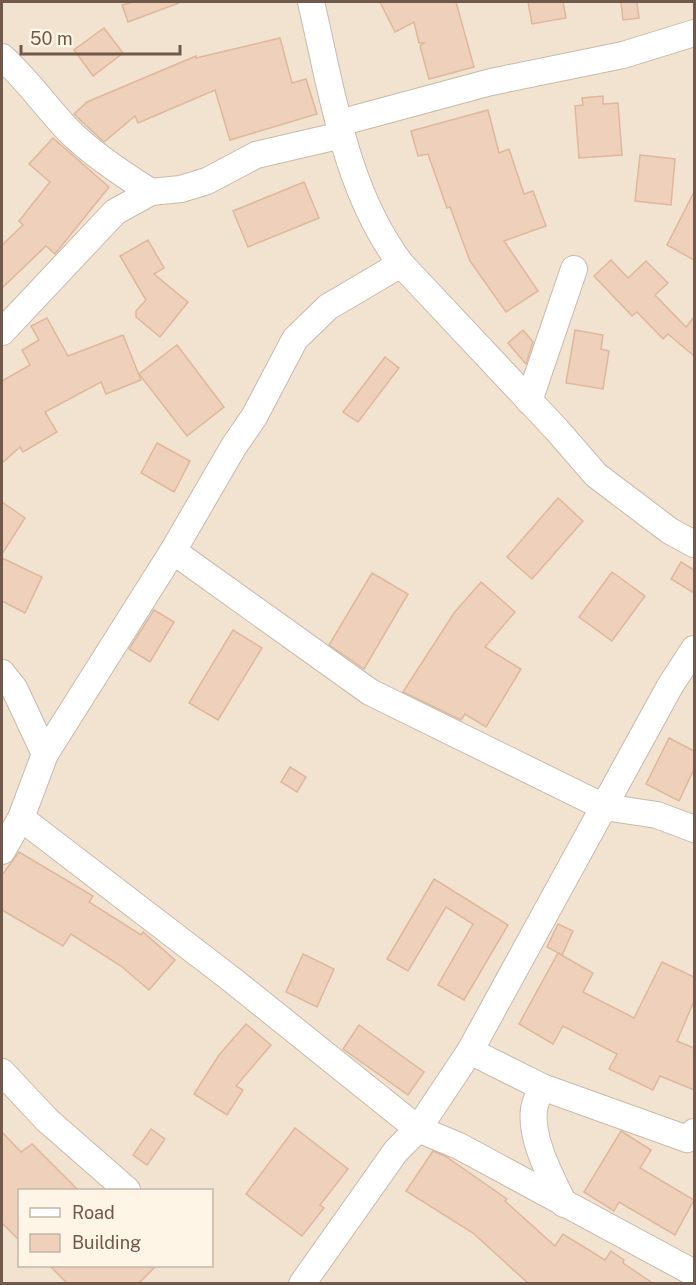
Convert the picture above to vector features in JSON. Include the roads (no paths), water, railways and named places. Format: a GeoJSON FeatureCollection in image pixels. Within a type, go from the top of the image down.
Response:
{"type":"FeatureCollection","features":[{"type":"Feature","properties":{"kind":"street"},"geometry":{"type":"LineString","coordinates":[[311,2],[340,129],[366,206],[383,240],[401,264],[596,475],[670,531],[694,544]]}},
{"type":"Feature","properties":{"kind":"street"},"geometry":{"type":"LineString","coordinates":[[2,331],[115,212],[151,192],[181,189],[207,180],[256,155],[491,82],[623,55],[694,33]]}},
{"type":"Feature","properties":{"kind":"street"},"geometry":{"type":"LineString","coordinates":[[2,57],[21,74],[69,130],[123,175],[151,192]]}},
{"type":"Feature","properties":{"kind":"street"},"geometry":{"type":"LineString","coordinates":[[2,851],[21,818],[45,754],[254,417],[295,339],[328,307],[401,264]]}},
{"type":"Feature","properties":{"kind":"street"},"geometry":{"type":"LineString","coordinates":[[530,401],[574,269]]}},
{"type":"Feature","properties":{"kind":"street"},"geometry":{"type":"LineString","coordinates":[[173,551],[370,692],[604,807],[657,815],[694,829]]}},
{"type":"Feature","properties":{"kind":"street"},"geometry":{"type":"LineString","coordinates":[[302,1284],[396,1152],[418,1129],[470,1051],[670,686],[694,649]]}},
{"type":"Feature","properties":{"kind":"street"},"geometry":{"type":"LineString","coordinates":[[2,673],[14,688],[45,754]]}},
{"type":"Feature","properties":{"kind":"street"},"geometry":{"type":"LineString","coordinates":[[21,818],[231,979],[418,1129],[459,1146],[694,1273]]}},
{"type":"Feature","properties":{"kind":"street"},"geometry":{"type":"LineString","coordinates":[[470,1051],[542,1087],[692,1138]]}},
{"type":"Feature","properties":{"kind":"street"},"geometry":{"type":"LineString","coordinates":[[2,1072],[47,1120],[125,1189]]}},
{"type":"Feature","properties":{"kind":"street"},"geometry":{"type":"LineString","coordinates":[[542,1087],[534,1110],[537,1136],[546,1166],[564,1204]]}}]}
